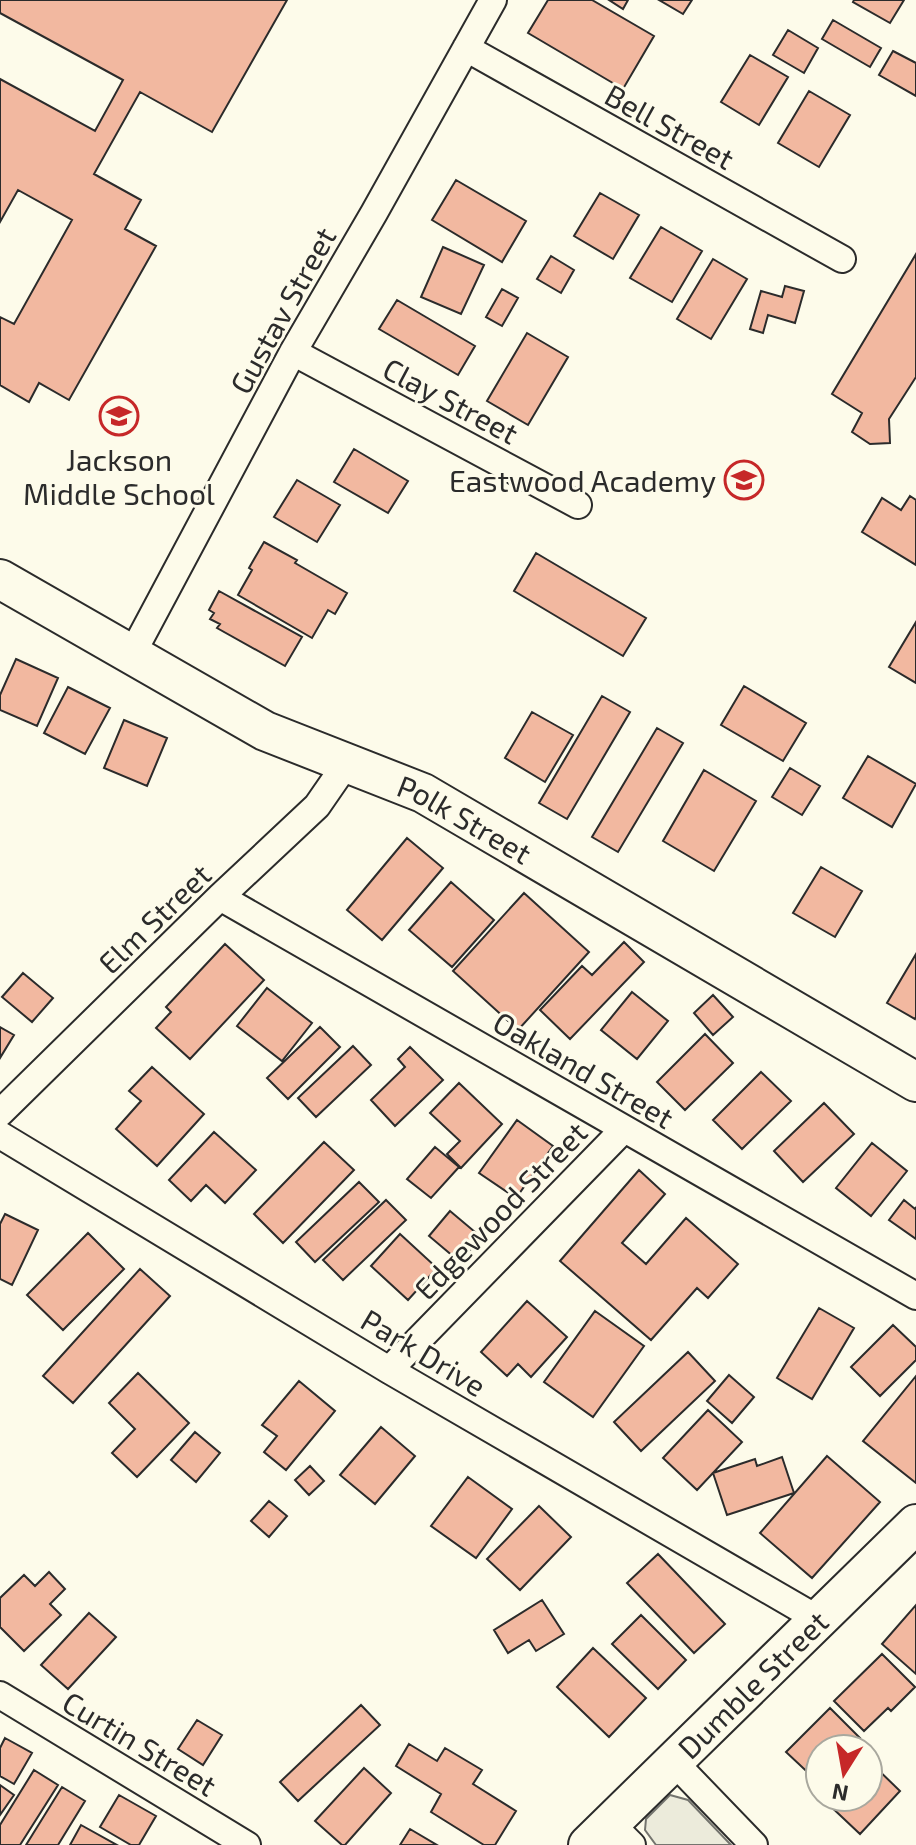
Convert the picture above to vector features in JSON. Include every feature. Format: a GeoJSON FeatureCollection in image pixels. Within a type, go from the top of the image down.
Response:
{"type":"FeatureCollection","features":[{"type":"Feature","properties":{"kind":"main road","name":"Polk Street"},"geometry":{"type":"LineString","coordinates":[[0,579],[265,731],[423,793],[916,1082]]}},
{"type":"Feature","properties":{"kind":"main road","name":"Dumble Street"},"geometry":{"type":"LineString","coordinates":[[610,1838],[674,1762],[916,1524]]}},
{"type":"Feature","properties":{"kind":"street","name":"Gustav Street"},"geometry":{"type":"LineString","coordinates":[[132,654],[293,352],[493,0]]}},
{"type":"Feature","properties":{"kind":"street","name":"Bell Street"},"geometry":{"type":"LineString","coordinates":[[466,48],[842,259]]}},
{"type":"Feature","properties":{"kind":"street","name":"Clay Street"},"geometry":{"type":"LineString","coordinates":[[293,352],[578,505]]}},
{"type":"Feature","properties":{"kind":"street","name":"Elm Street"},"geometry":{"type":"LineString","coordinates":[[0,1113],[317,806],[346,764]]}},
{"type":"Feature","properties":{"kind":"street","name":"Oakland Street"},"geometry":{"type":"LineString","coordinates":[[220,897],[916,1296]]}},
{"type":"Feature","properties":{"kind":"street","name":"Edgewood Street"},"geometry":{"type":"LineString","coordinates":[[389,1370],[624,1129]]}},
{"type":"Feature","properties":{"kind":"street","name":"Park Drive"},"geometry":{"type":"LineString","coordinates":[[0,1135],[389,1370],[818,1619]]}},
{"type":"Feature","properties":{"kind":"street","name":"Curtin Street"},"geometry":{"type":"LineString","coordinates":[[0,1695],[247,1845]]}},
{"type":"Feature","properties":{"kind":"street"},"geometry":{"type":"LineString","coordinates":[[674,1762],[754,1845]]}},
{"type":"Feature","properties":{"kind":"shaded area"},"geometry":{"type":"Polygon","coordinates":[[[670,1795],[688,1800],[731,1845],[656,1845],[645,1830],[646,1819],[670,1795]]]}},
{"type":"Feature","properties":{"kind":"building"},"geometry":{"type":"Polygon","coordinates":[[[0,0],[287,0],[212,132],[140,92],[94,174],[141,200],[125,229],[156,246],[69,400],[39,383],[29,402],[0,385],[0,317],[14,324],[72,220],[18,190],[0,222],[0,79],[95,131],[123,80],[0,13],[0,0]]]}},
{"type":"Feature","properties":{"kind":"building"},"geometry":{"type":"Polygon","coordinates":[[[548,0],[592,0],[654,36],[623,89],[528,33],[548,0]]]}},
{"type":"Feature","properties":{"kind":"building"},"geometry":{"type":"Polygon","coordinates":[[[609,0],[628,0],[623,9],[609,0]]]}},
{"type":"Feature","properties":{"kind":"building"},"geometry":{"type":"Polygon","coordinates":[[[659,0],[692,0],[683,14],[659,0]]]}},
{"type":"Feature","properties":{"kind":"building"},"geometry":{"type":"Polygon","coordinates":[[[854,0],[904,0],[890,23],[854,0]]]}},
{"type":"Feature","properties":{"kind":"building"},"geometry":{"type":"Polygon","coordinates":[[[833,20],[881,48],[870,67],[822,39],[833,20]]]}},
{"type":"Feature","properties":{"kind":"building"},"geometry":{"type":"Polygon","coordinates":[[[788,30],[818,48],[804,73],[773,55],[788,30]]]}},
{"type":"Feature","properties":{"kind":"building"},"geometry":{"type":"Polygon","coordinates":[[[893,51],[916,63],[916,96],[879,75],[893,51]]]}},
{"type":"Feature","properties":{"kind":"building"},"geometry":{"type":"Polygon","coordinates":[[[750,55],[788,77],[759,125],[721,102],[750,55]]]}},
{"type":"Feature","properties":{"kind":"building"},"geometry":{"type":"Polygon","coordinates":[[[809,91],[850,115],[819,167],[778,143],[809,91]]]}},
{"type":"Feature","properties":{"kind":"building"},"geometry":{"type":"Polygon","coordinates":[[[456,180],[526,221],[502,262],[432,220],[456,180]]]}},
{"type":"Feature","properties":{"kind":"building"},"geometry":{"type":"Polygon","coordinates":[[[600,193],[639,215],[613,259],[574,236],[600,193]]]}},
{"type":"Feature","properties":{"kind":"building"},"geometry":{"type":"Polygon","coordinates":[[[661,227],[702,251],[672,302],[630,278],[661,227]]]}},
{"type":"Feature","properties":{"kind":"building"},"geometry":{"type":"Polygon","coordinates":[[[443,247],[484,265],[461,314],[421,297],[443,247]]]}},
{"type":"Feature","properties":{"kind":"building"},"geometry":{"type":"Polygon","coordinates":[[[916,254],[916,377],[889,419],[890,443],[870,444],[852,432],[862,413],[832,394],[916,254]]]}},
{"type":"Feature","properties":{"kind":"building"},"geometry":{"type":"Polygon","coordinates":[[[551,256],[574,270],[561,293],[537,279],[551,256]]]}},
{"type":"Feature","properties":{"kind":"building"},"geometry":{"type":"Polygon","coordinates":[[[713,259],[747,279],[711,339],[677,319],[713,259]]]}},
{"type":"Feature","properties":{"kind":"building"},"geometry":{"type":"Polygon","coordinates":[[[785,286],[804,291],[795,323],[768,315],[763,333],[750,329],[761,291],[782,297],[785,286]]]}},
{"type":"Feature","properties":{"kind":"building"},"geometry":{"type":"Polygon","coordinates":[[[502,289],[518,298],[502,326],[486,317],[502,289]]]}},
{"type":"Feature","properties":{"kind":"building"},"geometry":{"type":"Polygon","coordinates":[[[397,300],[475,346],[458,375],[379,329],[397,300]]]}},
{"type":"Feature","properties":{"kind":"building"},"geometry":{"type":"Polygon","coordinates":[[[527,333],[568,357],[528,425],[487,401],[527,333]]]}},
{"type":"Feature","properties":{"kind":"building"},"geometry":{"type":"Polygon","coordinates":[[[354,449],[408,481],[388,513],[334,482],[354,449]]]}},
{"type":"Feature","properties":{"kind":"building"},"geometry":{"type":"Polygon","coordinates":[[[297,480],[340,505],[317,542],[274,517],[297,480]]]}},
{"type":"Feature","properties":{"kind":"building"},"geometry":{"type":"Polygon","coordinates":[[[910,496],[916,500],[916,565],[862,532],[882,498],[901,510],[910,496]]]}},
{"type":"Feature","properties":{"kind":"building"},"geometry":{"type":"Polygon","coordinates":[[[264,542],[347,593],[335,614],[328,610],[312,638],[238,595],[264,542]]]}},
{"type":"Feature","properties":{"kind":"building"},"geometry":{"type":"Polygon","coordinates":[[[536,553],[646,618],[623,656],[514,591],[536,553]]]}},
{"type":"Feature","properties":{"kind":"building"},"geometry":{"type":"Polygon","coordinates":[[[219,591],[302,637],[285,666],[217,628],[220,624],[210,619],[214,613],[209,610],[219,591]]]}},
{"type":"Feature","properties":{"kind":"building"},"geometry":{"type":"Polygon","coordinates":[[[916,622],[916,683],[889,667],[916,622]]]}},
{"type":"Feature","properties":{"kind":"building"},"geometry":{"type":"Polygon","coordinates":[[[16,659],[58,678],[37,726],[0,710],[0,695],[16,659]]]}},
{"type":"Feature","properties":{"kind":"building"},"geometry":{"type":"Polygon","coordinates":[[[744,686],[806,723],[783,761],[721,725],[744,686]]]}},
{"type":"Feature","properties":{"kind":"building"},"geometry":{"type":"Polygon","coordinates":[[[68,687],[110,708],[85,754],[44,733],[68,687]]]}},
{"type":"Feature","properties":{"kind":"building"},"geometry":{"type":"Polygon","coordinates":[[[602,696],[630,712],[567,819],[539,803],[602,696]]]}},
{"type":"Feature","properties":{"kind":"building"},"geometry":{"type":"Polygon","coordinates":[[[532,712],[573,735],[545,782],[505,758],[532,712]]]}},
{"type":"Feature","properties":{"kind":"building"},"geometry":{"type":"Polygon","coordinates":[[[124,720],[167,738],[147,786],[104,768],[124,720]]]}},
{"type":"Feature","properties":{"kind":"building"},"geometry":{"type":"Polygon","coordinates":[[[657,728],[683,743],[618,852],[592,837],[657,728]]]}},
{"type":"Feature","properties":{"kind":"building"},"geometry":{"type":"Polygon","coordinates":[[[868,756],[916,784],[892,827],[843,798],[868,756]]]}},
{"type":"Feature","properties":{"kind":"building"},"geometry":{"type":"Polygon","coordinates":[[[790,768],[820,786],[802,815],[772,797],[790,768]]]}},
{"type":"Feature","properties":{"kind":"building"},"geometry":{"type":"Polygon","coordinates":[[[704,770],[756,801],[714,871],[663,841],[704,770]]]}},
{"type":"Feature","properties":{"kind":"building"},"geometry":{"type":"Polygon","coordinates":[[[407,838],[443,868],[382,940],[347,910],[407,838]]]}},
{"type":"Feature","properties":{"kind":"building"},"geometry":{"type":"Polygon","coordinates":[[[821,867],[862,891],[835,937],[793,913],[821,867]]]}},
{"type":"Feature","properties":{"kind":"building"},"geometry":{"type":"Polygon","coordinates":[[[451,882],[494,920],[452,967],[409,930],[451,882]]]}},
{"type":"Feature","properties":{"kind":"building"},"geometry":{"type":"Polygon","coordinates":[[[524,893],[589,952],[518,1030],[453,971],[524,893]]]}},
{"type":"Feature","properties":{"kind":"building"},"geometry":{"type":"Polygon","coordinates":[[[624,942],[644,962],[570,1039],[540,1010],[582,966],[592,975],[624,942]]]}},
{"type":"Feature","properties":{"kind":"building"},"geometry":{"type":"Polygon","coordinates":[[[225,944],[264,980],[190,1059],[156,1028],[171,1012],[166,1007],[225,944]]]}},
{"type":"Feature","properties":{"kind":"building"},"geometry":{"type":"Polygon","coordinates":[[[916,954],[916,1017],[915,1019],[887,1003],[916,954]]]}},
{"type":"Feature","properties":{"kind":"building"},"geometry":{"type":"Polygon","coordinates":[[[23,973],[53,998],[32,1022],[2,997],[23,973]]]}},
{"type":"Feature","properties":{"kind":"building"},"geometry":{"type":"Polygon","coordinates":[[[267,988],[312,1023],[282,1061],[237,1026],[267,988]]]}},
{"type":"Feature","properties":{"kind":"building"},"geometry":{"type":"Polygon","coordinates":[[[632,992],[668,1021],[637,1059],[601,1030],[632,992]]]}},
{"type":"Feature","properties":{"kind":"building"},"geometry":{"type":"Polygon","coordinates":[[[713,995],[733,1017],[713,1035],[694,1013],[713,995]]]}},
{"type":"Feature","properties":{"kind":"building"},"geometry":{"type":"Polygon","coordinates":[[[0,1027],[14,1035],[0,1058],[0,1027]]]}},
{"type":"Feature","properties":{"kind":"building"},"geometry":{"type":"Polygon","coordinates":[[[320,1027],[340,1047],[288,1099],[267,1078],[320,1027]]]}},
{"type":"Feature","properties":{"kind":"building"},"geometry":{"type":"Polygon","coordinates":[[[705,1034],[733,1063],[685,1110],[657,1082],[705,1034]]]}},
{"type":"Feature","properties":{"kind":"building"},"geometry":{"type":"Polygon","coordinates":[[[353,1046],[371,1065],[316,1117],[298,1098],[353,1046]]]}},
{"type":"Feature","properties":{"kind":"building"},"geometry":{"type":"Polygon","coordinates":[[[410,1047],[443,1080],[395,1126],[371,1100],[405,1067],[398,1059],[410,1047]]]}},
{"type":"Feature","properties":{"kind":"building"},"geometry":{"type":"Polygon","coordinates":[[[152,1067],[204,1114],[157,1166],[116,1129],[141,1101],[129,1091],[152,1067]]]}},
{"type":"Feature","properties":{"kind":"building"},"geometry":{"type":"Polygon","coordinates":[[[761,1072],[791,1101],[742,1149],[713,1120],[761,1072]]]}},
{"type":"Feature","properties":{"kind":"building"},"geometry":{"type":"Polygon","coordinates":[[[459,1083],[502,1124],[461,1168],[447,1154],[460,1141],[430,1113],[459,1083]]]}},
{"type":"Feature","properties":{"kind":"building"},"geometry":{"type":"Polygon","coordinates":[[[824,1103],[854,1134],[803,1182],[774,1151],[824,1103]]]}},
{"type":"Feature","properties":{"kind":"building"},"geometry":{"type":"Polygon","coordinates":[[[517,1120],[553,1146],[516,1198],[479,1173],[517,1120]]]}},
{"type":"Feature","properties":{"kind":"building"},"geometry":{"type":"Polygon","coordinates":[[[214,1132],[256,1170],[225,1203],[206,1185],[191,1201],[169,1180],[214,1132]]]}},
{"type":"Feature","properties":{"kind":"building"},"geometry":{"type":"Polygon","coordinates":[[[324,1142],[354,1170],[283,1243],[254,1214],[324,1142]]]}},
{"type":"Feature","properties":{"kind":"building"},"geometry":{"type":"Polygon","coordinates":[[[872,1143],[907,1171],[871,1216],[836,1188],[872,1143]]]}},
{"type":"Feature","properties":{"kind":"building"},"geometry":{"type":"Polygon","coordinates":[[[435,1147],[459,1167],[431,1198],[407,1179],[435,1147]]]}},
{"type":"Feature","properties":{"kind":"building"},"geometry":{"type":"Polygon","coordinates":[[[639,1170],[665,1194],[622,1243],[646,1264],[686,1218],[738,1264],[708,1298],[697,1288],[651,1340],[560,1261],[639,1170]]]}},
{"type":"Feature","properties":{"kind":"building"},"geometry":{"type":"Polygon","coordinates":[[[359,1182],[379,1202],[315,1262],[296,1242],[359,1182]]]}},
{"type":"Feature","properties":{"kind":"building"},"geometry":{"type":"Polygon","coordinates":[[[386,1200],[406,1220],[343,1280],[323,1260],[386,1200]]]}},
{"type":"Feature","properties":{"kind":"building"},"geometry":{"type":"Polygon","coordinates":[[[904,1200],[916,1207],[916,1239],[889,1220],[904,1200]]]}},
{"type":"Feature","properties":{"kind":"building"},"geometry":{"type":"Polygon","coordinates":[[[450,1211],[481,1237],[460,1262],[429,1236],[450,1211]]]}},
{"type":"Feature","properties":{"kind":"building"},"geometry":{"type":"Polygon","coordinates":[[[5,1214],[38,1230],[12,1285],[0,1279],[0,1224],[5,1214]]]}},
{"type":"Feature","properties":{"kind":"building"},"geometry":{"type":"Polygon","coordinates":[[[88,1233],[124,1269],[63,1330],[27,1295],[88,1233]]]}},
{"type":"Feature","properties":{"kind":"building"},"geometry":{"type":"Polygon","coordinates":[[[400,1234],[437,1268],[408,1300],[371,1266],[400,1234]]]}},
{"type":"Feature","properties":{"kind":"building"},"geometry":{"type":"Polygon","coordinates":[[[140,1269],[170,1296],[73,1403],[43,1376],[140,1269]]]}},
{"type":"Feature","properties":{"kind":"building"},"geometry":{"type":"Polygon","coordinates":[[[527,1301],[567,1337],[531,1377],[518,1364],[507,1376],[481,1352],[527,1301]]]}},
{"type":"Feature","properties":{"kind":"building"},"geometry":{"type":"Polygon","coordinates":[[[819,1308],[854,1328],[812,1399],[777,1378],[819,1308]]]}},
{"type":"Feature","properties":{"kind":"building"},"geometry":{"type":"Polygon","coordinates":[[[595,1311],[644,1346],[593,1417],[544,1382],[595,1311]]]}},
{"type":"Feature","properties":{"kind":"building"},"geometry":{"type":"Polygon","coordinates":[[[893,1325],[916,1347],[916,1360],[880,1396],[851,1367],[893,1325]]]}},
{"type":"Feature","properties":{"kind":"building"},"geometry":{"type":"Polygon","coordinates":[[[688,1352],[715,1381],[641,1451],[614,1422],[688,1352]]]}},
{"type":"Feature","properties":{"kind":"building"},"geometry":{"type":"Polygon","coordinates":[[[138,1373],[189,1423],[137,1477],[112,1453],[135,1429],[109,1403],[138,1373]]]}},
{"type":"Feature","properties":{"kind":"building"},"geometry":{"type":"Polygon","coordinates":[[[729,1375],[754,1397],[732,1423],[707,1401],[729,1375]]]}},
{"type":"Feature","properties":{"kind":"building"},"geometry":{"type":"Polygon","coordinates":[[[916,1376],[916,1483],[863,1441],[916,1376]]]}},
{"type":"Feature","properties":{"kind":"building"},"geometry":{"type":"Polygon","coordinates":[[[299,1381],[335,1411],[286,1470],[264,1452],[277,1436],[262,1425],[299,1381]]]}},
{"type":"Feature","properties":{"kind":"building"},"geometry":{"type":"Polygon","coordinates":[[[708,1410],[742,1442],[697,1490],[663,1458],[708,1410]]]}},
{"type":"Feature","properties":{"kind":"building"},"geometry":{"type":"Polygon","coordinates":[[[381,1427],[415,1456],[375,1504],[340,1475],[381,1427]]]}},
{"type":"Feature","properties":{"kind":"building"},"geometry":{"type":"Polygon","coordinates":[[[195,1432],[220,1453],[196,1482],[171,1460],[195,1432]]]}},
{"type":"Feature","properties":{"kind":"building"},"geometry":{"type":"Polygon","coordinates":[[[827,1456],[880,1502],[812,1578],[760,1533],[827,1456]]]}},
{"type":"Feature","properties":{"kind":"building"},"geometry":{"type":"Polygon","coordinates":[[[782,1457],[794,1493],[727,1515],[713,1473],[755,1459],[757,1466],[782,1457]]]}},
{"type":"Feature","properties":{"kind":"building"},"geometry":{"type":"Polygon","coordinates":[[[310,1466],[324,1481],[309,1495],[295,1480],[310,1466]]]}},
{"type":"Feature","properties":{"kind":"building"},"geometry":{"type":"Polygon","coordinates":[[[468,1477],[512,1509],[476,1558],[431,1526],[468,1477]]]}},
{"type":"Feature","properties":{"kind":"building"},"geometry":{"type":"Polygon","coordinates":[[[269,1501],[287,1516],[269,1537],[251,1521],[269,1501]]]}},
{"type":"Feature","properties":{"kind":"building"},"geometry":{"type":"Polygon","coordinates":[[[539,1506],[571,1537],[520,1590],[487,1559],[539,1506]]]}},
{"type":"Feature","properties":{"kind":"building"},"geometry":{"type":"Polygon","coordinates":[[[658,1554],[725,1624],[694,1653],[627,1583],[658,1554]]]}},
{"type":"Feature","properties":{"kind":"building"},"geometry":{"type":"Polygon","coordinates":[[[49,1572],[65,1589],[50,1604],[61,1615],[24,1651],[0,1627],[0,1598],[24,1575],[35,1586],[49,1572]]]}},
{"type":"Feature","properties":{"kind":"building"},"geometry":{"type":"Polygon","coordinates":[[[542,1600],[564,1634],[536,1651],[529,1640],[508,1653],[494,1630],[542,1600]]]}},
{"type":"Feature","properties":{"kind":"building"},"geometry":{"type":"Polygon","coordinates":[[[916,1605],[916,1674],[882,1644],[916,1605]]]}},
{"type":"Feature","properties":{"kind":"building"},"geometry":{"type":"Polygon","coordinates":[[[89,1613],[116,1637],[68,1689],[41,1665],[89,1613]]]}},
{"type":"Feature","properties":{"kind":"building"},"geometry":{"type":"Polygon","coordinates":[[[641,1615],[686,1660],[658,1689],[612,1644],[641,1615]]]}},
{"type":"Feature","properties":{"kind":"building"},"geometry":{"type":"Polygon","coordinates":[[[593,1648],[646,1698],[609,1737],[557,1687],[593,1648]]]}},
{"type":"Feature","properties":{"kind":"building"},"geometry":{"type":"Polygon","coordinates":[[[882,1654],[915,1687],[891,1711],[888,1708],[864,1731],[834,1701],[882,1654]]]}},
{"type":"Feature","properties":{"kind":"building"},"geometry":{"type":"Polygon","coordinates":[[[361,1705],[380,1725],[298,1801],[280,1782],[361,1705]]]}},
{"type":"Feature","properties":{"kind":"building"},"geometry":{"type":"Polygon","coordinates":[[[830,1708],[855,1733],[805,1733],[830,1708]]]}},
{"type":"Feature","properties":{"kind":"building"},"geometry":{"type":"Polygon","coordinates":[[[197,1720],[222,1735],[203,1765],[178,1749],[197,1720]]]}},
{"type":"Feature","properties":{"kind":"building"},"geometry":{"type":"Polygon","coordinates":[[[804,1734],[804,1769],[786,1752],[804,1734]]]}},
{"type":"Feature","properties":{"kind":"building"},"geometry":{"type":"Polygon","coordinates":[[[5,1738],[32,1753],[14,1784],[0,1776],[0,1748],[5,1738]]]}},
{"type":"Feature","properties":{"kind":"building"},"geometry":{"type":"Polygon","coordinates":[[[409,1744],[437,1761],[445,1748],[482,1770],[473,1784],[516,1811],[495,1845],[484,1845],[431,1812],[441,1794],[396,1766],[409,1744]]]}},
{"type":"Feature","properties":{"kind":"building"},"geometry":{"type":"Polygon","coordinates":[[[364,1768],[391,1793],[342,1845],[315,1821],[364,1768]]]}},
{"type":"Feature","properties":{"kind":"building"},"geometry":{"type":"Polygon","coordinates":[[[34,1770],[58,1785],[20,1845],[0,1845],[0,1825],[34,1770]]]}},
{"type":"Feature","properties":{"kind":"building"},"geometry":{"type":"Polygon","coordinates":[[[884,1776],[900,1791],[884,1808],[884,1776]]]}},
{"type":"Feature","properties":{"kind":"building"},"geometry":{"type":"Polygon","coordinates":[[[0,1785],[14,1795],[0,1815],[0,1785]]]}},
{"type":"Feature","properties":{"kind":"building"},"geometry":{"type":"Polygon","coordinates":[[[62,1787],[85,1801],[58,1845],[26,1845],[62,1787]]]}},
{"type":"Feature","properties":{"kind":"building"},"geometry":{"type":"Polygon","coordinates":[[[119,1795],[156,1816],[139,1845],[131,1845],[100,1827],[119,1795]]]}},
{"type":"Feature","properties":{"kind":"building"},"geometry":{"type":"Polygon","coordinates":[[[838,1813],[880,1813],[860,1834],[838,1813]]]}},
{"type":"Feature","properties":{"kind":"building"},"geometry":{"type":"Polygon","coordinates":[[[81,1825],[117,1845],[70,1845],[81,1825]]]}},
{"type":"Feature","properties":{"kind":"building"},"geometry":{"type":"Polygon","coordinates":[[[410,1829],[437,1845],[400,1845],[410,1829]]]}},
{"type":"Feature","properties":{"kind":"place","name":"Jackson Middle School"},"geometry":{"type":"Point","coordinates":[119,416]}},
{"type":"Feature","properties":{"kind":"place","name":"Eastwood Academy"},"geometry":{"type":"Point","coordinates":[744,480]}}]}
